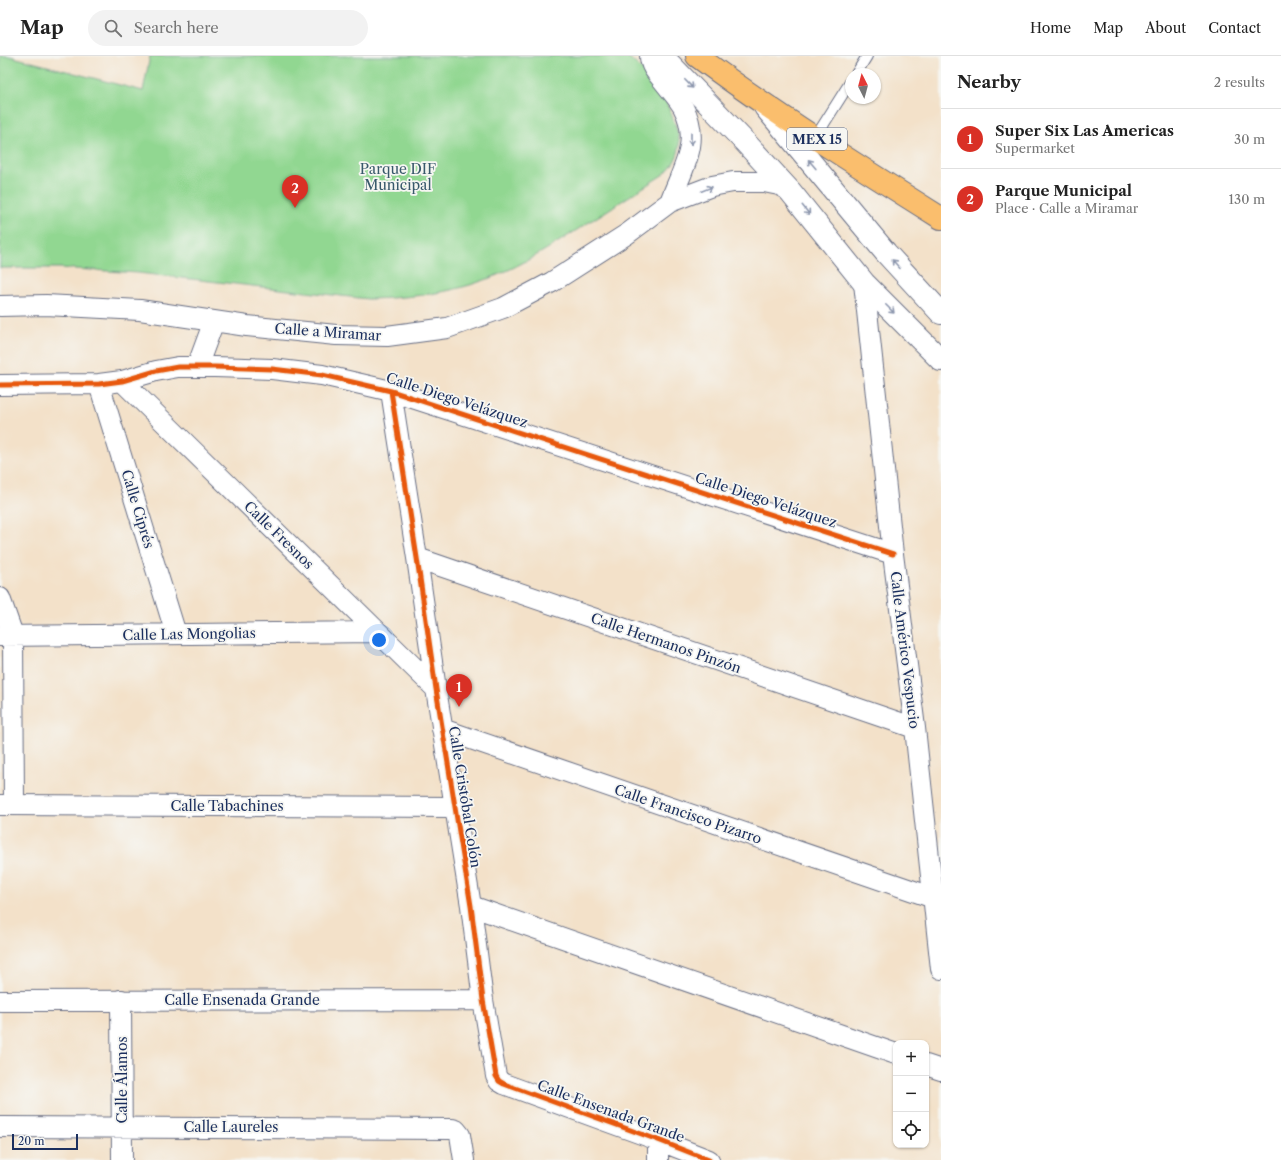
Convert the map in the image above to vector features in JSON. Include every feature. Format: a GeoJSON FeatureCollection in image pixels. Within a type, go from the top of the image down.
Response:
{"type":"FeatureCollection","features":[{"type":"Feature","properties":{"kind":"main road","name":"MEX 15"},"geometry":{"type":"LineString","coordinates":[[697,56],[760,102],[941,218]]}},
{"type":"Feature","properties":{"kind":"street"},"geometry":{"type":"LineString","coordinates":[[650,56],[652,66],[679,100],[686,112],[690,124],[691,143],[689,154],[670,202]]}},
{"type":"Feature","properties":{"kind":"street"},"geometry":{"type":"LineString","coordinates":[[662,56],[790,191],[864,283],[941,360]]}},
{"type":"Feature","properties":{"kind":"street"},"geometry":{"type":"LineString","coordinates":[[760,102],[886,253],[941,313]]}},
{"type":"Feature","properties":{"kind":"street","name":"Calle a Miramar"},"geometry":{"type":"LineString","coordinates":[[0,306],[46,305],[140,310],[247,326],[336,335],[387,336],[447,328],[504,308],[552,282],[627,234],[670,202],[712,186],[733,182],[768,182],[779,185],[790,191]]}},
{"type":"Feature","properties":{"kind":"street","name":"Calle Américo Vespucio"},"geometry":{"type":"LineString","coordinates":[[864,283],[893,554],[915,728],[941,969]]}},
{"type":"Feature","properties":{"kind":"street"},"geometry":{"type":"LineString","coordinates":[[197,367],[214,321]]}},
{"type":"Feature","properties":{"kind":"street","name":"Calle Diego Velázquez"},"geometry":{"type":"LineString","coordinates":[[0,386],[100,384],[122,381],[156,371],[178,367],[279,370],[322,375],[391,391],[893,554]]}},
{"type":"Feature","properties":{"kind":"street","name":"Calle Fresnos"},"geometry":{"type":"LineString","coordinates":[[122,381],[436,689]]}},
{"type":"Feature","properties":{"kind":"street","name":"Calle Ciprés"},"geometry":{"type":"LineString","coordinates":[[100,384],[176,634]]}},
{"type":"Feature","properties":{"kind":"street","name":"Calle Cristóbal Colón"},"geometry":{"type":"LineString","coordinates":[[391,391],[496,1076],[499,1081],[504,1084]]}},
{"type":"Feature","properties":{"kind":"street","name":"Calle Hermanos Pinzón"},"geometry":{"type":"LineString","coordinates":[[417,558],[915,728]]}},
{"type":"Feature","properties":{"kind":"street"},"geometry":{"type":"LineString","coordinates":[[0,598],[7,635],[7,805]]}},
{"type":"Feature","properties":{"kind":"street","name":"Calle Las Mongolias"},"geometry":{"type":"LineString","coordinates":[[7,635],[378,632]]}},
{"type":"Feature","properties":{"kind":"street","name":"Calle Francisco Pizarro"},"geometry":{"type":"LineString","coordinates":[[442,729],[934,898]]}},
{"type":"Feature","properties":{"kind":"street","name":"Calle Tabachines"},"geometry":{"type":"LineString","coordinates":[[7,805],[455,807]]}},
{"type":"Feature","properties":{"kind":"street"},"geometry":{"type":"LineString","coordinates":[[471,906],[893,1053]]}},
{"type":"Feature","properties":{"kind":"street","name":"Calle Álamos"},"geometry":{"type":"LineString","coordinates":[[121,1000],[122,1160]]}},
{"type":"Feature","properties":{"kind":"street","name":"Calle Ensenada Grande"},"geometry":{"type":"LineString","coordinates":[[0,1001],[484,1000]]}},
{"type":"Feature","properties":{"kind":"street"},"geometry":{"type":"LineString","coordinates":[[929,1066],[941,1070]]}},
{"type":"Feature","properties":{"kind":"street","name":"Calle Ensenada Grande"},"geometry":{"type":"LineString","coordinates":[[504,1084],[709,1160]]}},
{"type":"Feature","properties":{"kind":"street","name":"Calle Laureles"},"geometry":{"type":"LineString","coordinates":[[0,1127],[452,1129],[456,1130],[460,1135],[464,1160]]}},
{"type":"Feature","properties":{"kind":"street"},"geometry":{"type":"LineString","coordinates":[[658,1140],[658,1160]]}},
{"type":"Feature","properties":{"kind":"lane"},"geometry":{"type":"LineString","coordinates":[[860,68],[867,56]]}},
{"type":"Feature","properties":{"kind":"lane"},"geometry":{"type":"LineString","coordinates":[[815,138],[845,90]]}},
{"type":"Feature","properties":{"kind":"green space","name":"Parque DIF Municipal"},"geometry":{"type":"Polygon","coordinates":[[[0,56],[9,56],[143,91],[150,56],[627,56],[652,78],[665,98],[676,127],[679,151],[671,166],[664,174],[540,253],[513,268],[485,280],[432,294],[368,299],[138,273],[60,268],[0,268],[0,56]]]}},
{"type":"Feature","properties":{"kind":"cycle path"},"geometry":{"type":"LineString","coordinates":[[0,385],[99,384],[122,381],[156,371],[178,367],[272,369],[322,375],[391,391],[893,554]]}},
{"type":"Feature","properties":{"kind":"cycle path"},"geometry":{"type":"LineString","coordinates":[[391,391],[436,689],[471,906],[483,1000],[496,1076],[499,1081],[504,1084],[709,1160]]}},
{"type":"Feature","properties":{"kind":"place","name":"Parque Municipal"},"geometry":{"type":"Point","coordinates":[295,208]}},
{"type":"Feature","properties":{"kind":"place","name":"Super Six Las Americas"},"geometry":{"type":"Point","coordinates":[459,707]}}]}
